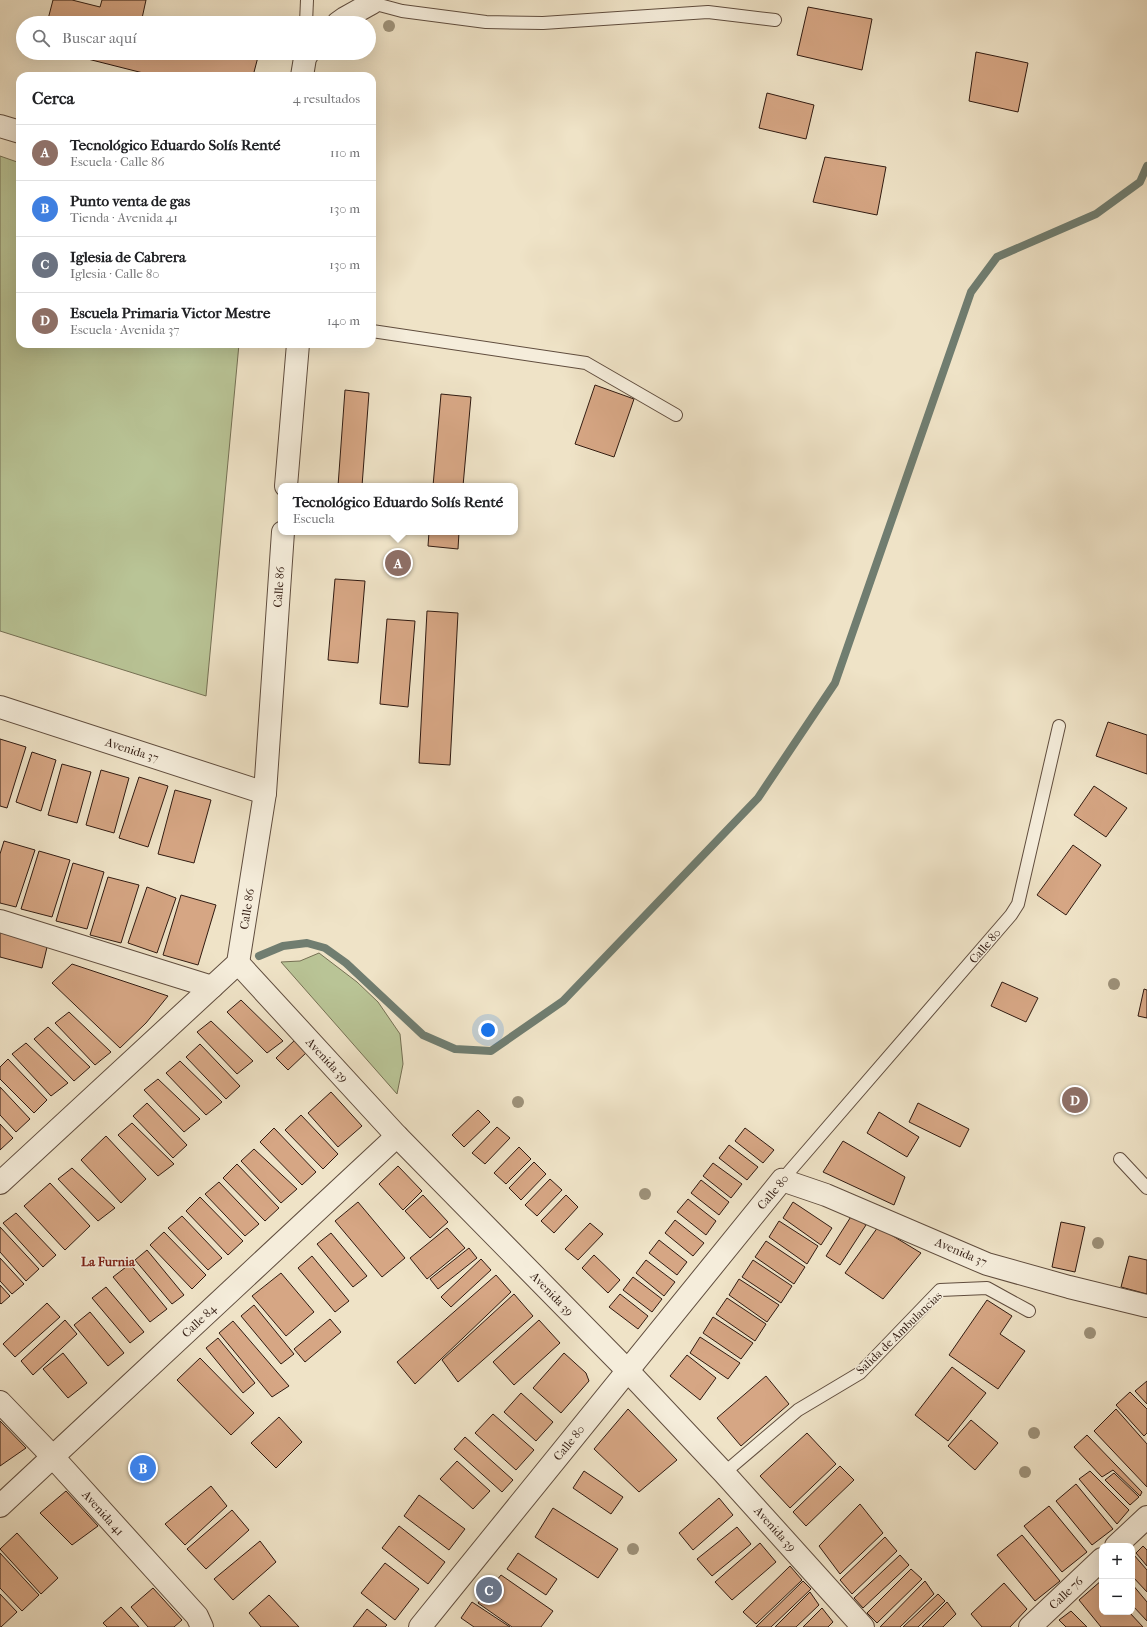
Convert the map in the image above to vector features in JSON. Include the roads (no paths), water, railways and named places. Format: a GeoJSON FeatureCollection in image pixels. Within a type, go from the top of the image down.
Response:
{"type":"FeatureCollection","features":[{"type":"Feature","properties":{"kind":"street"},"geometry":{"type":"LineString","coordinates":[[348,16],[374,1]]}},
{"type":"Feature","properties":{"kind":"street"},"geometry":{"type":"LineString","coordinates":[[0,126],[16,131]]}},
{"type":"Feature","properties":{"kind":"street"},"geometry":{"type":"LineString","coordinates":[[286,483],[298,348]]}},
{"type":"Feature","properties":{"kind":"street","name":"Calle 86"},"geometry":{"type":"LineString","coordinates":[[238,963],[265,793],[283,535]]}},
{"type":"Feature","properties":{"kind":"street","name":"Avenida 37"},"geometry":{"type":"LineString","coordinates":[[0,707],[265,793]]}},
{"type":"Feature","properties":{"kind":"street"},"geometry":{"type":"LineString","coordinates":[[0,921],[212,987]]}},
{"type":"Feature","properties":{"kind":"street"},"geometry":{"type":"LineString","coordinates":[[0,1182],[238,963]]}},
{"type":"Feature","properties":{"kind":"street","name":"Avenida 39"},"geometry":{"type":"LineString","coordinates":[[238,963],[397,1136],[628,1371],[724,1473],[863,1627]]}},
{"type":"Feature","properties":{"kind":"street","name":"Calle 84"},"geometry":{"type":"LineString","coordinates":[[0,1506],[397,1136]]}},
{"type":"Feature","properties":{"kind":"street","name":"Avenida 37"},"geometry":{"type":"LineString","coordinates":[[782,1180],[826,1195],[987,1264],[1147,1306]]}},
{"type":"Feature","properties":{"kind":"street","name":"Calle 80"},"geometry":{"type":"LineString","coordinates":[[420,1627],[782,1180]]}},
{"type":"Feature","properties":{"kind":"street","name":"Avenida 41"},"geometry":{"type":"LineString","coordinates":[[0,1402],[53,1457],[197,1616],[202,1627]]}},
{"type":"Feature","properties":{"kind":"street"},"geometry":{"type":"LineString","coordinates":[[1119,1543],[1147,1517]]}},
{"type":"Feature","properties":{"kind":"street","name":"Calle 76"},"geometry":{"type":"LineString","coordinates":[[1030,1627],[1099,1562]]}},
{"type":"Feature","properties":{"kind":"lane"},"geometry":{"type":"LineString","coordinates":[[306,16],[307,0]]}},
{"type":"Feature","properties":{"kind":"lane"},"geometry":{"type":"LineString","coordinates":[[374,1],[402,11],[486,22],[543,23],[708,12],[775,20]]}},
{"type":"Feature","properties":{"kind":"lane"},"geometry":{"type":"LineString","coordinates":[[376,332],[586,363],[676,415]]}},
{"type":"Feature","properties":{"kind":"lane","name":"Calle 80"},"geometry":{"type":"LineString","coordinates":[[782,1180],[1006,921],[1018,904],[1058,726]]}},
{"type":"Feature","properties":{"kind":"lane"},"geometry":{"type":"LineString","coordinates":[[1120,1159],[1147,1188]]}},
{"type":"Feature","properties":{"kind":"lane","name":"Salida de Ambulancias"},"geometry":{"type":"LineString","coordinates":[[724,1473],[798,1410],[860,1373],[940,1290],[987,1288],[1029,1311]]}},
{"type":"Feature","properties":{"kind":"waterway"},"geometry":{"type":"LineString","coordinates":[[259,956],[283,946],[307,943],[325,948],[346,963],[423,1035],[455,1049],[491,1051],[563,1001],[758,798],[835,683],[971,292],[997,257],[1096,214],[1140,182],[1147,166]]}},
{"type":"Feature","properties":{"kind":"place","name":"Tecnológico Eduardo Solís Renté"},"geometry":{"type":"Point","coordinates":[398,563]}},
{"type":"Feature","properties":{"kind":"place","name":"Escuela Primaria Victor Mestre"},"geometry":{"type":"Point","coordinates":[1075,1100]}},
{"type":"Feature","properties":{"kind":"place","name":"Punto venta de gas"},"geometry":{"type":"Point","coordinates":[143,1468]}},
{"type":"Feature","properties":{"kind":"place","name":"Iglesia de Cabrera"},"geometry":{"type":"Point","coordinates":[489,1590]}},
{"type":"Feature","properties":{"kind":"district","name":"La Furnia"},"geometry":{"type":"Point","coordinates":[108,1261]}}]}
